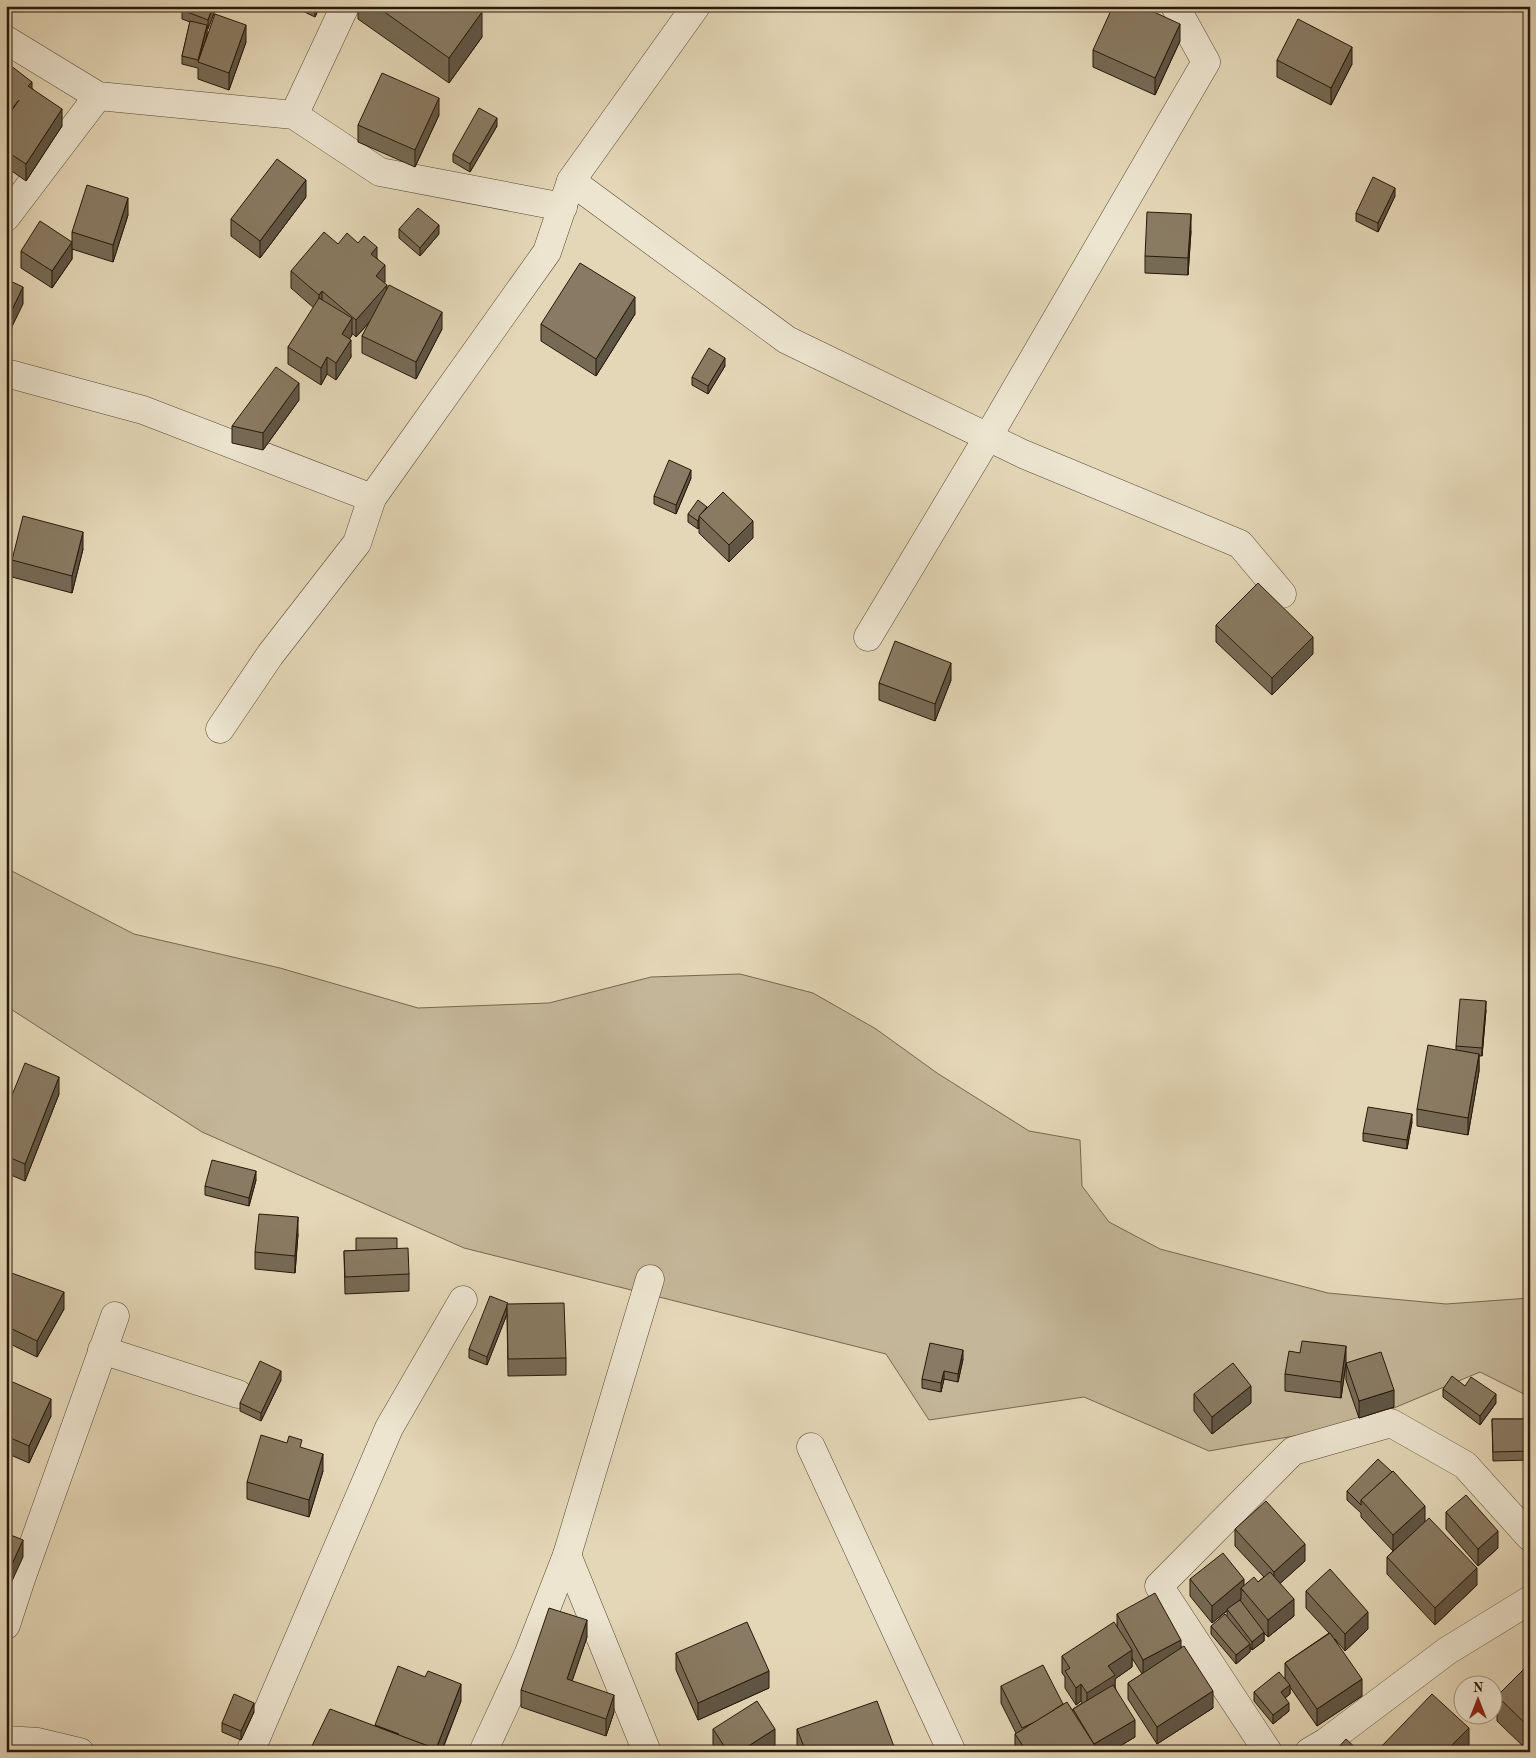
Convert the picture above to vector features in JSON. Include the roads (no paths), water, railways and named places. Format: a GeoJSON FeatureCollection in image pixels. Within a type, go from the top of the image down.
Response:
{"type":"FeatureCollection","features":[{"type":"Feature","properties":{"kind":"street"},"geometry":{"type":"LineString","coordinates":[[294,115],[345,6]]}},
{"type":"Feature","properties":{"kind":"street"},"geometry":{"type":"LineString","coordinates":[[220,729],[270,655],[357,543],[372,498],[547,252],[571,181],[696,6]]}},
{"type":"Feature","properties":{"kind":"street"},"geometry":{"type":"LineString","coordinates":[[868,638],[988,437],[1206,62],[1175,6]]}},
{"type":"Feature","properties":{"kind":"street"},"geometry":{"type":"LineString","coordinates":[[6,40],[98,96],[294,115],[380,172],[563,207]]}},
{"type":"Feature","properties":{"kind":"street"},"geometry":{"type":"LineString","coordinates":[[6,217],[98,96]]}},
{"type":"Feature","properties":{"kind":"street"},"geometry":{"type":"LineString","coordinates":[[571,181],[787,340],[1023,454],[1240,544],[1282,594]]}},
{"type":"Feature","properties":{"kind":"street"},"geometry":{"type":"LineString","coordinates":[[6,373],[143,410],[372,498]]}},
{"type":"Feature","properties":{"kind":"street"},"geometry":{"type":"LineString","coordinates":[[483,1752],[528,1655],[567,1555],[650,1279]]}},
{"type":"Feature","properties":{"kind":"street"},"geometry":{"type":"LineString","coordinates":[[250,1752],[389,1428],[463,1300]]}},
{"type":"Feature","properties":{"kind":"street"},"geometry":{"type":"LineString","coordinates":[[6,1625],[20,1579],[115,1316]]}},
{"type":"Feature","properties":{"kind":"street"},"geometry":{"type":"LineString","coordinates":[[102,1350],[238,1394]]}},
{"type":"Feature","properties":{"kind":"street"},"geometry":{"type":"LineString","coordinates":[[1268,1752],[1159,1586],[1293,1451],[1391,1423],[1465,1465],[1530,1537]]}},
{"type":"Feature","properties":{"kind":"street"},"geometry":{"type":"LineString","coordinates":[[811,1447],[952,1752]]}},
{"type":"Feature","properties":{"kind":"street"},"geometry":{"type":"LineString","coordinates":[[567,1555],[648,1752]]}},
{"type":"Feature","properties":{"kind":"street"},"geometry":{"type":"LineString","coordinates":[[1309,1752],[1326,1742],[1447,1651],[1530,1600]]}},
{"type":"Feature","properties":{"kind":"street"},"geometry":{"type":"LineString","coordinates":[[6,1740],[38,1742],[80,1752]]}}]}
